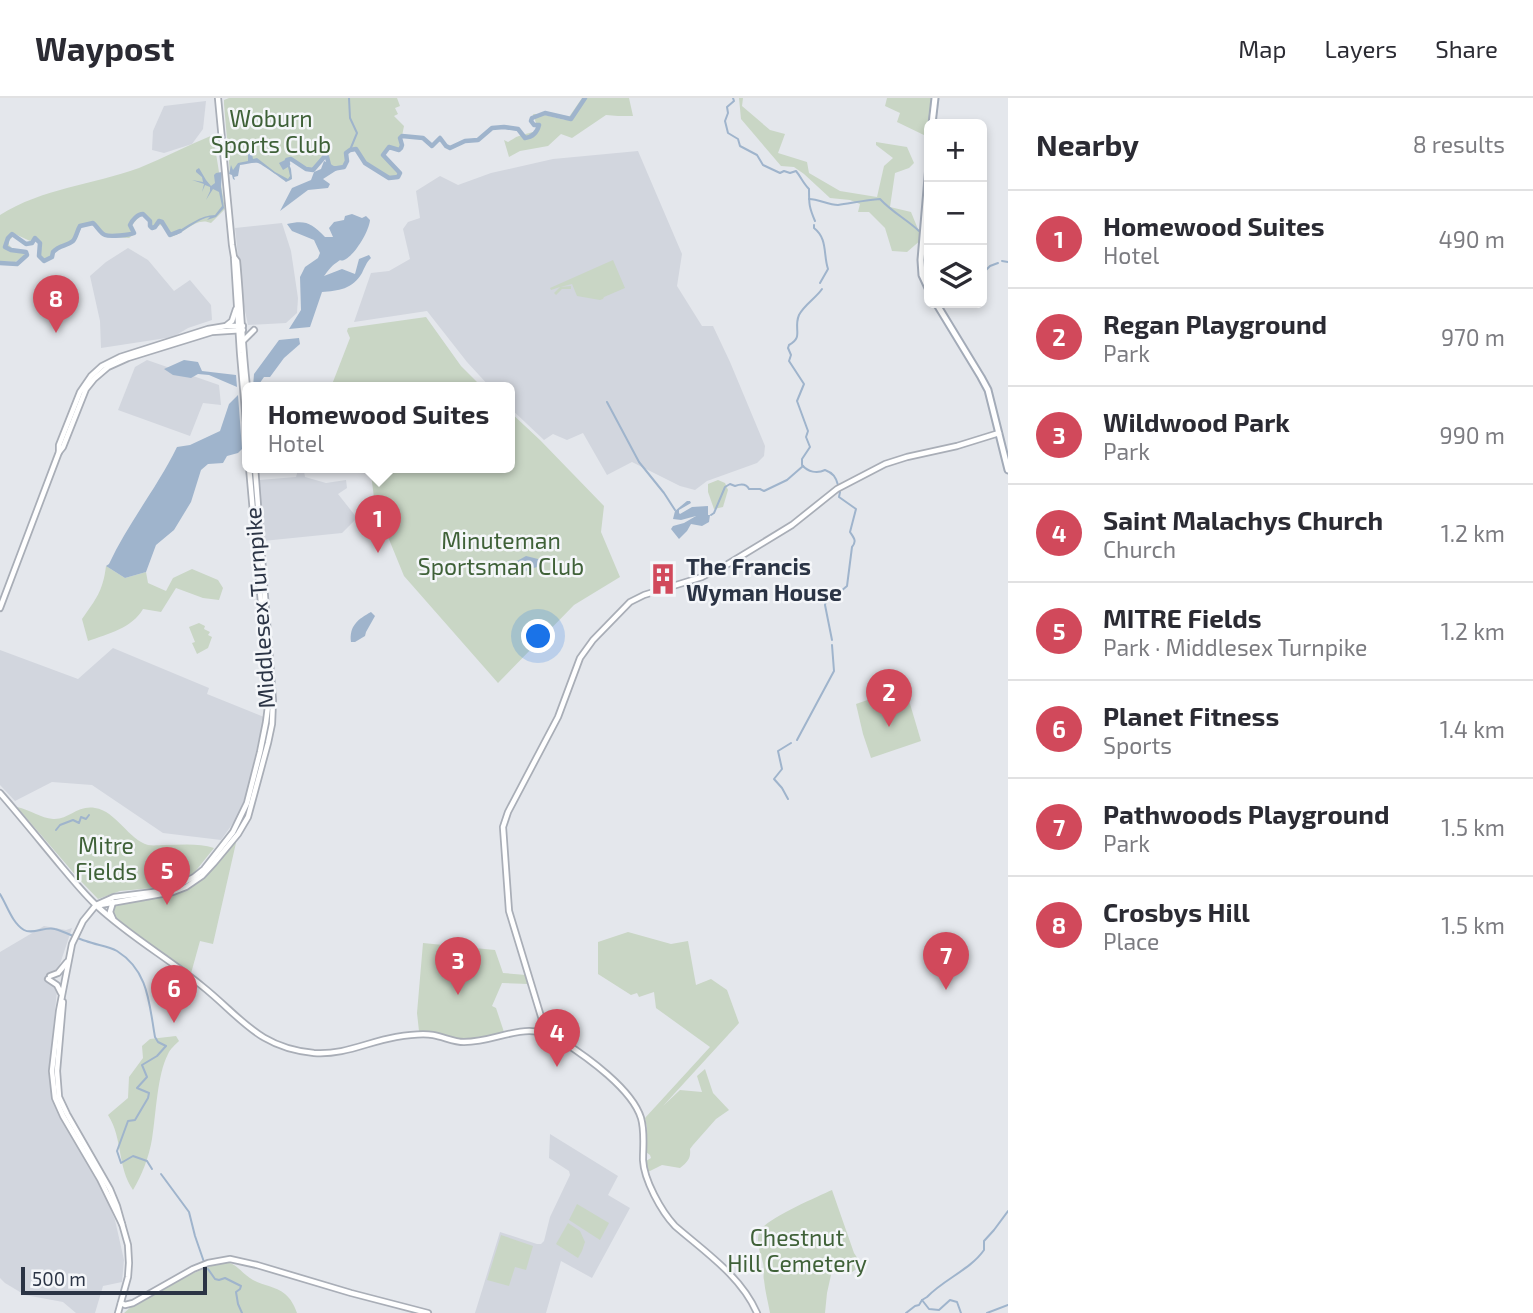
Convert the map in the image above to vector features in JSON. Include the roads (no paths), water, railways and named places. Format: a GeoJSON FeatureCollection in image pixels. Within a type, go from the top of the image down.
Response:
{"type":"FeatureCollection","features":[{"type":"Feature","properties":{"kind":"main road"},"geometry":{"type":"LineString","coordinates":[[218,98],[247,382]]}},
{"type":"Feature","properties":{"kind":"main road"},"geometry":{"type":"LineString","coordinates":[[933,119],[935,98]]}},
{"type":"Feature","properties":{"kind":"main road"},"geometry":{"type":"LineString","coordinates":[[924,279],[921,263],[928,182]]}},
{"type":"Feature","properties":{"kind":"main road"},"geometry":{"type":"LineString","coordinates":[[234,257],[237,261],[244,382]]}},
{"type":"Feature","properties":{"kind":"main road"},"geometry":{"type":"LineString","coordinates":[[226,326],[233,318],[238,302]]}},
{"type":"Feature","properties":{"kind":"main road"},"geometry":{"type":"LineString","coordinates":[[939,308],[988,390],[1008,471]]}},
{"type":"Feature","properties":{"kind":"main road"},"geometry":{"type":"LineString","coordinates":[[59,453],[80,392],[102,366],[136,351],[208,329],[226,326],[241,328]]}},
{"type":"Feature","properties":{"kind":"main road"},"geometry":{"type":"LineString","coordinates":[[0,608],[86,389],[103,370],[116,362],[219,330],[241,328]]}},
{"type":"Feature","properties":{"kind":"main road"},"geometry":{"type":"LineString","coordinates":[[243,342],[254,330]]}},
{"type":"Feature","properties":{"kind":"main road"},"geometry":{"type":"LineString","coordinates":[[546,1033],[509,911],[503,827],[508,812],[558,717],[577,664],[590,643],[632,600],[702,577],[728,564],[792,525],[837,489],[867,473],[900,459],[999,433]]}},
{"type":"Feature","properties":{"kind":"main road","name":"Middlesex Turnpike"},"geometry":{"type":"LineString","coordinates":[[96,905],[161,895],[186,887],[214,863],[238,834],[247,817],[273,715],[253,473]]}},
{"type":"Feature","properties":{"kind":"main road","name":"Middlesex Turnpike"},"geometry":{"type":"LineString","coordinates":[[96,905],[114,897],[177,886],[194,877],[214,857],[233,832],[247,803],[267,722],[270,682]]}},
{"type":"Feature","properties":{"kind":"main road"},"geometry":{"type":"LineString","coordinates":[[0,793],[96,905],[202,985],[251,1030],[287,1048],[330,1053],[357,1049],[408,1035],[432,1035],[466,1042],[515,1032],[546,1033],[564,1042],[599,1068],[633,1102],[643,1126],[643,1160],[646,1174],[663,1210],[675,1226],[739,1284],[749,1296],[757,1313]]}},
{"type":"Feature","properties":{"kind":"main road"},"geometry":{"type":"LineString","coordinates":[[113,902],[110,912],[113,919]]}},
{"type":"Feature","properties":{"kind":"main road"},"geometry":{"type":"LineString","coordinates":[[96,905],[77,932],[67,961],[52,1071],[55,1098],[100,1179],[122,1224],[128,1245],[127,1281],[118,1313]]}},
{"type":"Feature","properties":{"kind":"main road"},"geometry":{"type":"LineString","coordinates":[[62,997],[57,985],[49,977],[58,973],[67,961]]}},
{"type":"Feature","properties":{"kind":"main road"},"geometry":{"type":"LineString","coordinates":[[121,1303],[133,1303],[193,1269],[230,1259],[428,1313]]}},
{"type":"Feature","properties":{"kind":"water"},"geometry":{"type":"Polygon","coordinates":[[[248,152],[253,159],[257,158],[288,179],[288,167],[283,170],[279,163],[287,159],[292,179],[286,182],[256,163],[240,165],[238,176],[233,179],[229,174],[231,165],[233,170],[238,163],[248,161],[248,152]]]}},
{"type":"Feature","properties":{"kind":"water"},"geometry":{"type":"Polygon","coordinates":[[[324,161],[339,166],[323,179],[330,184],[328,188],[308,190],[280,211],[292,188],[311,180],[324,161]]]}},
{"type":"Feature","properties":{"kind":"water"},"geometry":{"type":"Polygon","coordinates":[[[199,168],[211,186],[215,183],[214,175],[222,172],[224,208],[216,217],[202,220],[176,235],[175,233],[194,221],[215,215],[222,206],[219,192],[213,189],[206,200],[210,187],[205,185],[202,192],[204,184],[192,180],[203,182],[196,172],[199,168]]]}},
{"type":"Feature","properties":{"kind":"water"},"geometry":{"type":"Polygon","coordinates":[[[352,214],[362,218],[366,216],[370,220],[367,230],[354,252],[334,264],[324,276],[342,269],[355,274],[359,259],[369,255],[371,258],[350,286],[322,292],[310,327],[289,329],[301,310],[300,277],[305,267],[318,258],[320,253],[314,240],[292,231],[287,224],[308,224],[325,237],[333,237],[329,228],[334,222],[344,220],[345,216],[352,214]]]}},
{"type":"Feature","properties":{"kind":"water"},"geometry":{"type":"Polygon","coordinates":[[[299,338],[300,344],[284,358],[270,377],[253,382],[254,374],[279,340],[299,338]]]}},
{"type":"Feature","properties":{"kind":"water"},"geometry":{"type":"Polygon","coordinates":[[[184,360],[198,362],[202,371],[236,375],[237,387],[209,375],[198,374],[191,378],[173,375],[164,369],[184,360]]]}},
{"type":"Feature","properties":{"kind":"water"},"geometry":{"type":"Polygon","coordinates":[[[238,395],[242,449],[227,456],[223,463],[208,464],[201,470],[191,502],[174,530],[156,545],[146,572],[125,578],[106,566],[177,447],[190,445],[220,431],[229,404],[238,395]]]}},
{"type":"Feature","properties":{"kind":"water"},"geometry":{"type":"Polygon","coordinates":[[[687,501],[691,503],[679,510],[680,514],[692,507],[708,506],[709,522],[702,526],[691,524],[679,539],[671,529],[673,526],[696,516],[673,519],[675,511],[687,501]]]}},
{"type":"Feature","properties":{"kind":"water"},"geometry":{"type":"Polygon","coordinates":[[[526,556],[542,560],[541,566],[518,575],[508,570],[517,561],[526,556]]]}},
{"type":"Feature","properties":{"kind":"water"},"geometry":{"type":"Polygon","coordinates":[[[371,612],[375,616],[365,636],[351,642],[351,632],[355,624],[371,612]]]}},
{"type":"Feature","properties":{"kind":"waterway"},"geometry":{"type":"LineString","coordinates":[[349,98],[350,118],[357,133],[350,150]]}},
{"type":"Feature","properties":{"kind":"waterway"},"geometry":{"type":"LineString","coordinates":[[288,164],[287,160],[291,159],[306,169],[313,170],[325,156],[332,169],[344,167],[347,161],[346,153],[356,149],[365,163],[389,178],[398,177],[400,173],[383,155],[389,147],[399,150],[402,136],[423,138],[432,146],[440,138],[450,148],[465,141],[478,140],[492,128],[518,129],[525,138],[534,134],[539,125],[534,125],[532,118],[545,113],[571,119],[585,98]]}},
{"type":"Feature","properties":{"kind":"waterway"},"geometry":{"type":"LineString","coordinates":[[733,98],[734,101],[727,107],[725,121],[728,133],[738,139],[740,146],[757,155],[763,165],[780,173],[796,171],[809,189],[815,221]]}},
{"type":"Feature","properties":{"kind":"waterway"},"geometry":{"type":"LineString","coordinates":[[809,199],[838,205],[880,199],[919,231]]}},
{"type":"Feature","properties":{"kind":"waterway"},"geometry":{"type":"LineString","coordinates":[[0,263],[17,264],[27,255],[26,252],[5,247],[12,234],[26,244],[32,243],[35,238],[40,243],[39,256],[44,261],[52,257],[55,250],[73,241],[80,226],[93,223],[105,235],[134,233],[130,225],[137,216],[143,214],[150,221],[152,228],[159,221],[170,235],[180,231]]}},
{"type":"Feature","properties":{"kind":"waterway"},"geometry":{"type":"LineString","coordinates":[[814,225],[823,242],[828,269],[820,283]]}},
{"type":"Feature","properties":{"kind":"waterway"},"geometry":{"type":"LineString","coordinates":[[1002,261],[1008,262]]}},
{"type":"Feature","properties":{"kind":"waterway"},"geometry":{"type":"LineString","coordinates":[[987,269],[998,263]]}},
{"type":"Feature","properties":{"kind":"waterway"},"geometry":{"type":"LineString","coordinates":[[822,289],[799,315],[797,336],[788,348],[791,355],[789,361],[804,384],[797,401],[808,431],[806,437],[810,447],[802,459],[802,465],[813,472],[828,471],[838,485]]}},
{"type":"Feature","properties":{"kind":"waterway"},"geometry":{"type":"LineString","coordinates":[[607,402],[639,462],[675,510]]}},
{"type":"Feature","properties":{"kind":"waterway"},"geometry":{"type":"LineString","coordinates":[[711,515],[725,487],[730,484],[743,484],[749,489],[764,491],[787,480],[803,466]]}},
{"type":"Feature","properties":{"kind":"waterway"},"geometry":{"type":"LineString","coordinates":[[840,492],[839,497],[856,509],[850,532],[855,541],[847,586],[840,592]]}},
{"type":"Feature","properties":{"kind":"waterway"},"geometry":{"type":"LineString","coordinates":[[832,640],[825,605],[826,600],[834,595]]}},
{"type":"Feature","properties":{"kind":"waterway"},"geometry":{"type":"LineString","coordinates":[[797,740],[834,671],[832,645]]}},
{"type":"Feature","properties":{"kind":"waterway"},"geometry":{"type":"LineString","coordinates":[[788,799],[774,779],[782,769],[778,751],[791,743]]}},
{"type":"Feature","properties":{"kind":"waterway"},"geometry":{"type":"LineString","coordinates":[[56,830],[60,825],[73,820],[79,823],[81,817],[86,819],[89,815]]}},
{"type":"Feature","properties":{"kind":"waterway"},"geometry":{"type":"LineString","coordinates":[[0,894],[13,918],[24,930],[31,932],[55,929],[113,949],[128,959],[142,978],[155,1037],[166,1046],[157,1056],[142,1065],[147,1077],[137,1088],[149,1093],[148,1098],[135,1120],[128,1121],[117,1151],[121,1163],[133,1156],[147,1161],[152,1169]]}},
{"type":"Feature","properties":{"kind":"waterway"},"geometry":{"type":"LineString","coordinates":[[161,1174],[189,1212],[204,1262]]}},
{"type":"Feature","properties":{"kind":"waterway"},"geometry":{"type":"LineString","coordinates":[[906,1313],[978,1257],[984,1250],[984,1241],[1008,1211]]}},
{"type":"Feature","properties":{"kind":"waterway"},"geometry":{"type":"LineString","coordinates":[[208,1269],[215,1279],[225,1278],[241,1286],[236,1292],[242,1313]]}},
{"type":"Feature","properties":{"kind":"waterway"},"geometry":{"type":"LineString","coordinates":[[922,1300],[929,1309],[939,1310],[950,1300],[957,1302],[961,1313]]}},
{"type":"Feature","properties":{"kind":"waterway"},"geometry":{"type":"LineString","coordinates":[[987,1313],[1008,1305]]}},
{"type":"Feature","properties":{"kind":"place","name":"Crosbys Hill"},"geometry":{"type":"Point","coordinates":[56,333]}},
{"type":"Feature","properties":{"kind":"place","name":"Homewood Suites"},"geometry":{"type":"Point","coordinates":[378,553]}},
{"type":"Feature","properties":{"kind":"place","name":"The Francis Wyman House"},"geometry":{"type":"Point","coordinates":[663,579]}},
{"type":"Feature","properties":{"kind":"place","name":"Regan Playground"},"geometry":{"type":"Point","coordinates":[889,727]}},
{"type":"Feature","properties":{"kind":"place","name":"MITRE Fields"},"geometry":{"type":"Point","coordinates":[167,905]}},
{"type":"Feature","properties":{"kind":"place","name":"Pathwoods Playground"},"geometry":{"type":"Point","coordinates":[946,990]}},
{"type":"Feature","properties":{"kind":"place","name":"Wildwood Park"},"geometry":{"type":"Point","coordinates":[458,995]}},
{"type":"Feature","properties":{"kind":"place","name":"Planet Fitness"},"geometry":{"type":"Point","coordinates":[174,1023]}},
{"type":"Feature","properties":{"kind":"place","name":"Saint Malachys Church"},"geometry":{"type":"Point","coordinates":[557,1067]}},
{"type":"Feature","properties":{"kind":"park label","name":"Woburn Sports Club"},"geometry":{"type":"Point","coordinates":[271,131]}},
{"type":"Feature","properties":{"kind":"park label","name":"Minuteman Sportsman Club"},"geometry":{"type":"Point","coordinates":[501,553]}},
{"type":"Feature","properties":{"kind":"park label","name":"Mitre Fields"},"geometry":{"type":"Point","coordinates":[106,858]}},
{"type":"Feature","properties":{"kind":"park label","name":"Chestnut Hill Cemetery"},"geometry":{"type":"Point","coordinates":[797,1250]}}]}
